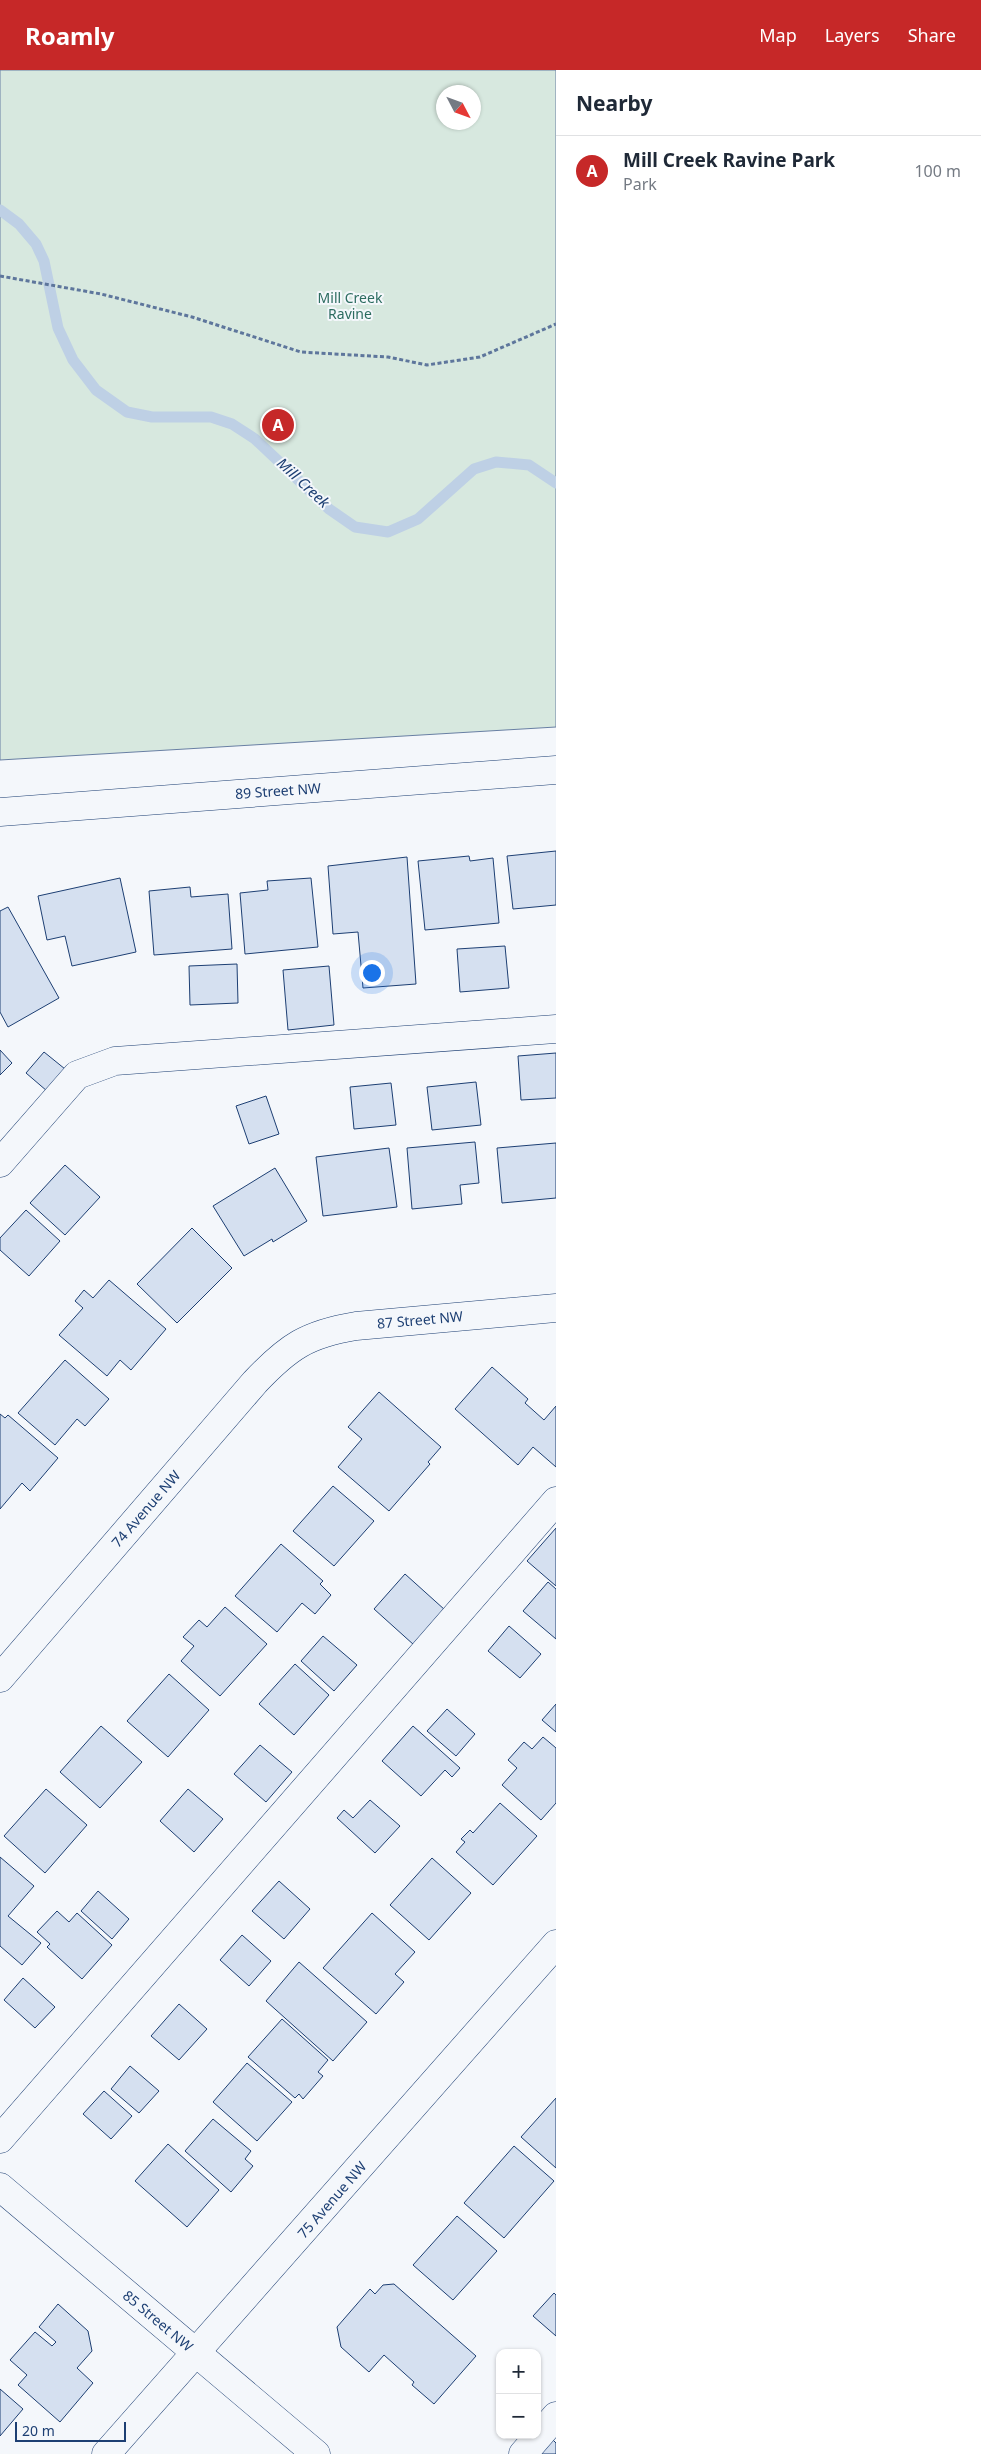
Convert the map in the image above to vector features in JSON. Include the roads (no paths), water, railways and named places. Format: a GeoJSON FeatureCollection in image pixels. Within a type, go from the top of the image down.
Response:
{"type":"FeatureCollection","features":[{"type":"Feature","properties":{"kind":"street","name":"89 Street NW"},"geometry":{"type":"LineString","coordinates":[[0,812],[556,770]]}},
{"type":"Feature","properties":{"kind":"street"},"geometry":{"type":"LineString","coordinates":[[0,1162],[77,1075],[115,1061],[556,1029]]}},
{"type":"Feature","properties":{"kind":"street","name":"87 Street NW"},"geometry":{"type":"LineString","coordinates":[[296,1344],[326,1331],[356,1326],[553,1312]]}},
{"type":"Feature","properties":{"kind":"street","name":"74 Avenue NW"},"geometry":{"type":"LineString","coordinates":[[0,1678],[255,1382],[277,1358],[296,1344]]}},
{"type":"Feature","properties":{"kind":"street"},"geometry":{"type":"LineString","coordinates":[[0,2139],[556,1501]]}},
{"type":"Feature","properties":{"kind":"street","name":"75 Avenue NW"},"geometry":{"type":"LineString","coordinates":[[106,2454],[556,1944]]}},
{"type":"Feature","properties":{"kind":"street","name":"85 Street NW"},"geometry":{"type":"LineString","coordinates":[[0,2187],[316,2454]]}},
{"type":"Feature","properties":{"kind":"street"},"geometry":{"type":"LineString","coordinates":[[523,2454],[556,2416]]}},
{"type":"Feature","properties":{"kind":"waterway","name":"Mill Creek"},"geometry":{"type":"LineString","coordinates":[[0,210],[19,224],[36,244],[44,261],[58,328],[73,360],[96,390],[127,412],[152,417],[211,417],[232,424],[255,439],[329,509],[355,527],[388,532],[418,519],[474,469],[496,462],[529,465],[556,483]]}},
{"type":"Feature","properties":{"kind":"place","name":"Mill Creek Ravine Park"},"geometry":{"type":"Point","coordinates":[278,425]}},
{"type":"Feature","properties":{"kind":"park label","name":"Mill Creek Ravine"},"geometry":{"type":"Point","coordinates":[350,306]}}]}
